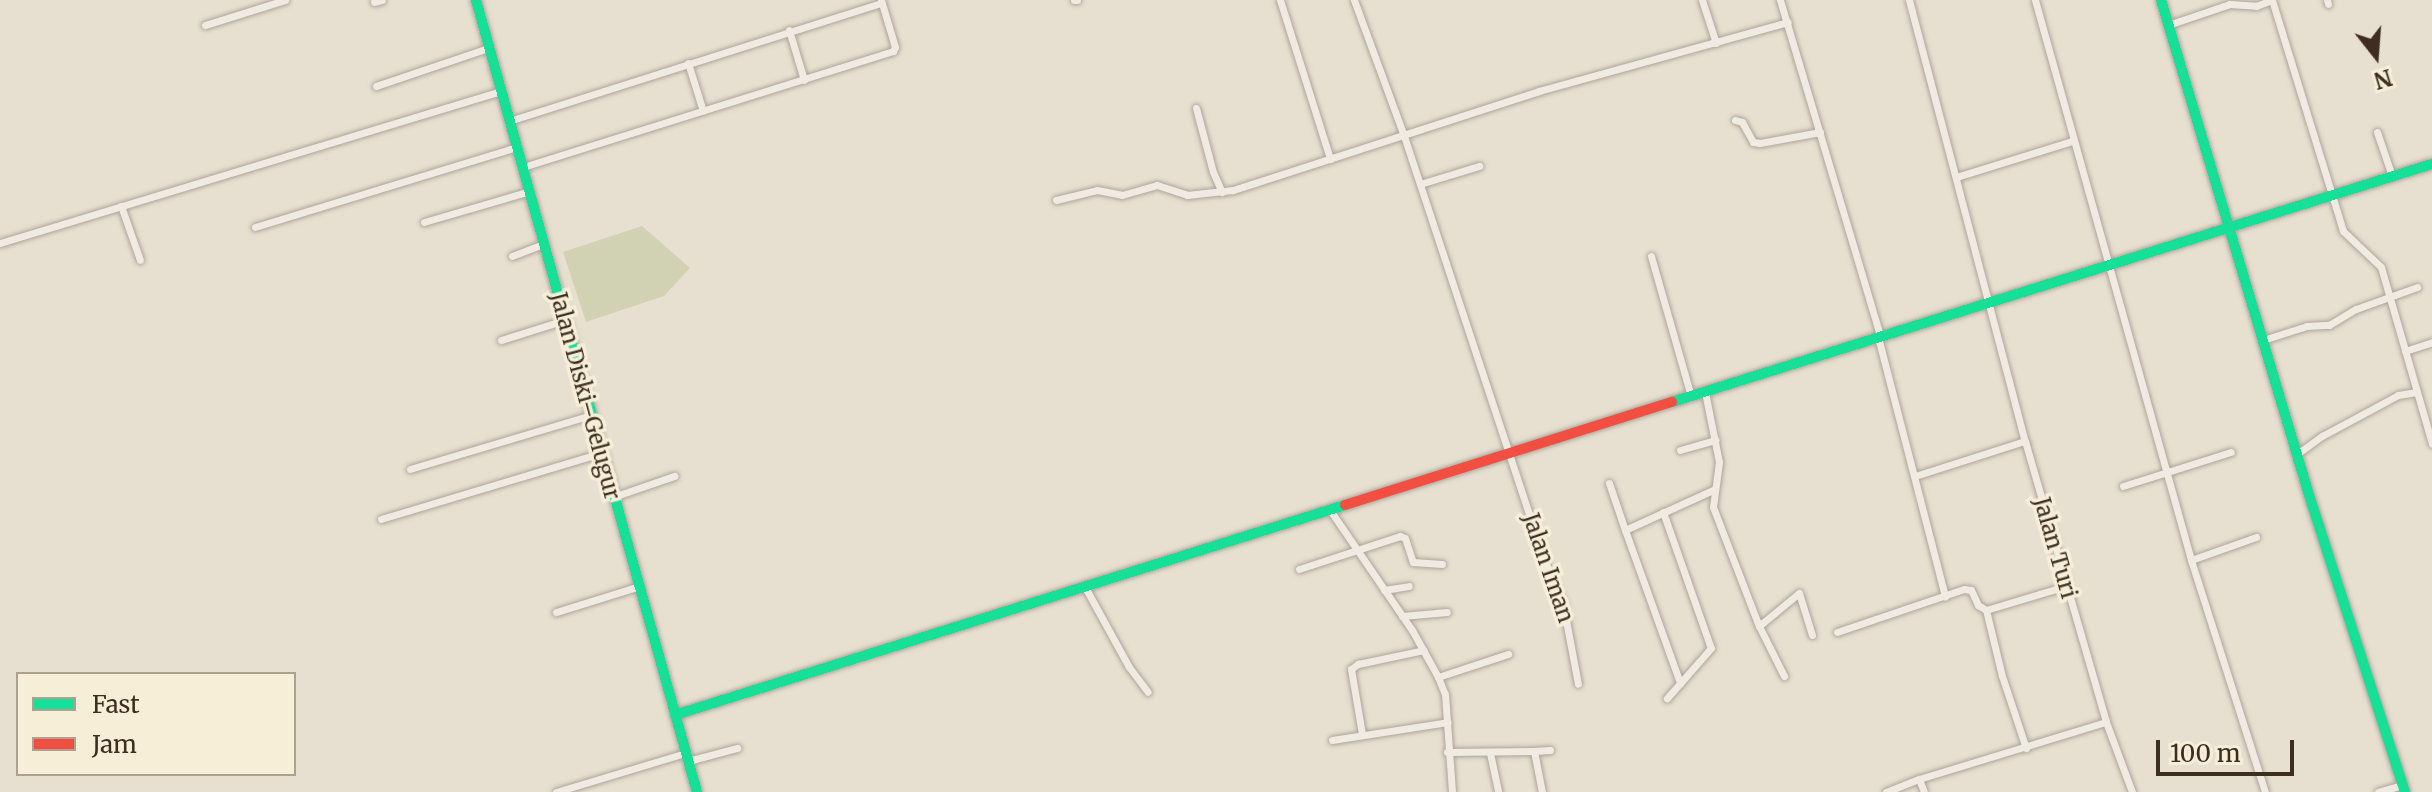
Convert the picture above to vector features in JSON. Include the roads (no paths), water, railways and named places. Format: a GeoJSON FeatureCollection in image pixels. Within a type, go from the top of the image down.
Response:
{"type":"FeatureCollection","features":[{"type":"Feature","properties":{"kind":"street"},"geometry":{"type":"LineString","coordinates":[[205,25],[285,0]]}},
{"type":"Feature","properties":{"kind":"street","name":"Jalan Diski–Gelugur"},"geometry":{"type":"LineString","coordinates":[[476,0],[697,792]]}},
{"type":"Feature","properties":{"kind":"street"},"geometry":{"type":"LineString","coordinates":[[1280,0],[1330,159]]}},
{"type":"Feature","properties":{"kind":"street","name":"Jalan Iman"},"geometry":{"type":"LineString","coordinates":[[1354,0],[1403,133],[1563,604],[1578,684]]}},
{"type":"Feature","properties":{"kind":"street"},"geometry":{"type":"LineString","coordinates":[[1702,0],[1716,43]]}},
{"type":"Feature","properties":{"kind":"street"},"geometry":{"type":"LineString","coordinates":[[1780,0],[1879,337],[1945,596]]}},
{"type":"Feature","properties":{"kind":"street","name":"Jalan Turi"},"geometry":{"type":"LineString","coordinates":[[1909,0],[2025,441],[2106,722],[2132,792]]}},
{"type":"Feature","properties":{"kind":"street"},"geometry":{"type":"LineString","coordinates":[[2035,0],[2191,560],[2265,792]]}},
{"type":"Feature","properties":{"kind":"street"},"geometry":{"type":"LineString","coordinates":[[2161,0],[2297,454],[2404,788],[2378,792]]}},
{"type":"Feature","properties":{"kind":"street"},"geometry":{"type":"LineString","coordinates":[[2168,25],[2230,4],[2256,6],[2272,0],[2343,231],[2378,263],[2432,444]]}},
{"type":"Feature","properties":{"kind":"street"},"geometry":{"type":"LineString","coordinates":[[509,121],[881,2],[895,47],[893,51],[804,80],[523,167]]}},
{"type":"Feature","properties":{"kind":"street"},"geometry":{"type":"LineString","coordinates":[[1056,200],[1097,190],[1122,195],[1157,185],[1187,195],[1222,192],[1403,133],[1788,22]]}},
{"type":"Feature","properties":{"kind":"street"},"geometry":{"type":"LineString","coordinates":[[789,30],[804,80]]}},
{"type":"Feature","properties":{"kind":"street"},"geometry":{"type":"LineString","coordinates":[[376,86],[488,48]]}},
{"type":"Feature","properties":{"kind":"street"},"geometry":{"type":"LineString","coordinates":[[688,63],[703,111]]}},
{"type":"Feature","properties":{"kind":"street"},"geometry":{"type":"LineString","coordinates":[[0,243],[501,91]]}},
{"type":"Feature","properties":{"kind":"street"},"geometry":{"type":"LineString","coordinates":[[1196,108],[1213,172],[1222,192]]}},
{"type":"Feature","properties":{"kind":"street"},"geometry":{"type":"LineString","coordinates":[[1735,120],[1742,122],[1753,142],[1760,143],[1820,132]]}},
{"type":"Feature","properties":{"kind":"street"},"geometry":{"type":"LineString","coordinates":[[2377,132],[2392,176]]}},
{"type":"Feature","properties":{"kind":"street"},"geometry":{"type":"LineString","coordinates":[[1956,177],[2072,141]]}},
{"type":"Feature","properties":{"kind":"street"},"geometry":{"type":"LineString","coordinates":[[255,227],[517,147]]}},
{"type":"Feature","properties":{"kind":"street"},"geometry":{"type":"LineString","coordinates":[[675,715],[2432,164]]}},
{"type":"Feature","properties":{"kind":"street"},"geometry":{"type":"LineString","coordinates":[[1420,184],[1479,166]]}},
{"type":"Feature","properties":{"kind":"street"},"geometry":{"type":"LineString","coordinates":[[424,222],[530,191]]}},
{"type":"Feature","properties":{"kind":"street"},"geometry":{"type":"LineString","coordinates":[[121,206],[140,260]]}},
{"type":"Feature","properties":{"kind":"street"},"geometry":{"type":"LineString","coordinates":[[512,256],[544,244]]}},
{"type":"Feature","properties":{"kind":"street"},"geometry":{"type":"LineString","coordinates":[[1651,256],[1691,396]]}},
{"type":"Feature","properties":{"kind":"street"},"geometry":{"type":"LineString","coordinates":[[2263,340],[2307,326],[2329,325],[2356,309],[2417,287]]}},
{"type":"Feature","properties":{"kind":"street"},"geometry":{"type":"LineString","coordinates":[[501,340],[565,320]]}},
{"type":"Feature","properties":{"kind":"street"},"geometry":{"type":"LineString","coordinates":[[2405,351],[2432,342]]}},
{"type":"Feature","properties":{"kind":"street"},"geometry":{"type":"LineString","coordinates":[[1705,392],[1719,462],[1713,507],[1759,626],[1784,676]]}},
{"type":"Feature","properties":{"kind":"street"},"geometry":{"type":"LineString","coordinates":[[2297,454],[2322,436],[2390,399],[2417,392]]}},
{"type":"Feature","properties":{"kind":"street"},"geometry":{"type":"LineString","coordinates":[[410,469],[591,415]]}},
{"type":"Feature","properties":{"kind":"street"},"geometry":{"type":"LineString","coordinates":[[1680,450],[1716,440]]}},
{"type":"Feature","properties":{"kind":"street"},"geometry":{"type":"LineString","coordinates":[[1915,476],[2025,441]]}},
{"type":"Feature","properties":{"kind":"street"},"geometry":{"type":"LineString","coordinates":[[2123,486],[2231,452]]}},
{"type":"Feature","properties":{"kind":"street"},"geometry":{"type":"LineString","coordinates":[[381,519],[601,453]]}},
{"type":"Feature","properties":{"kind":"street"},"geometry":{"type":"LineString","coordinates":[[613,497],[674,476]]}},
{"type":"Feature","properties":{"kind":"street"},"geometry":{"type":"LineString","coordinates":[[1609,483],[1680,683]]}},
{"type":"Feature","properties":{"kind":"street"},"geometry":{"type":"LineString","coordinates":[[1625,530],[1715,489]]}},
{"type":"Feature","properties":{"kind":"street"},"geometry":{"type":"LineString","coordinates":[[1330,510],[1424,650],[1438,677],[1445,694],[1452,792]]}},
{"type":"Feature","properties":{"kind":"street"},"geometry":{"type":"LineString","coordinates":[[1663,512],[1711,648],[1667,698]]}},
{"type":"Feature","properties":{"kind":"street"},"geometry":{"type":"LineString","coordinates":[[1299,569],[1403,536],[1413,562],[1442,564]]}},
{"type":"Feature","properties":{"kind":"street"},"geometry":{"type":"LineString","coordinates":[[2191,560],[2256,537]]}},
{"type":"Feature","properties":{"kind":"street"},"geometry":{"type":"LineString","coordinates":[[556,612],[640,586]]}},
{"type":"Feature","properties":{"kind":"street"},"geometry":{"type":"LineString","coordinates":[[1384,590],[1409,586]]}},
{"type":"Feature","properties":{"kind":"street"},"geometry":{"type":"LineString","coordinates":[[1986,610],[2066,586]]}},
{"type":"Feature","properties":{"kind":"street"},"geometry":{"type":"LineString","coordinates":[[1085,587],[1129,667],[1148,692]]}},
{"type":"Feature","properties":{"kind":"street"},"geometry":{"type":"LineString","coordinates":[[1837,632],[1967,589],[1986,610],[2002,676],[2026,748]]}},
{"type":"Feature","properties":{"kind":"street"},"geometry":{"type":"LineString","coordinates":[[1759,626],[1799,593],[1812,635]]}},
{"type":"Feature","properties":{"kind":"street"},"geometry":{"type":"LineString","coordinates":[[1402,616],[1447,612]]}},
{"type":"Feature","properties":{"kind":"street"},"geometry":{"type":"LineString","coordinates":[[1362,734],[1351,669],[1358,664],[1424,650]]}},
{"type":"Feature","properties":{"kind":"street"},"geometry":{"type":"LineString","coordinates":[[1438,677],[1508,654]]}},
{"type":"Feature","properties":{"kind":"street"},"geometry":{"type":"LineString","coordinates":[[1332,740],[1448,722]]}},
{"type":"Feature","properties":{"kind":"street"},"geometry":{"type":"LineString","coordinates":[[1886,792],[2106,722]]}},
{"type":"Feature","properties":{"kind":"street"},"geometry":{"type":"LineString","coordinates":[[556,792],[686,757],[737,748]]}},
{"type":"Feature","properties":{"kind":"street"},"geometry":{"type":"LineString","coordinates":[[1447,752],[1550,750]]}},
{"type":"Feature","properties":{"kind":"street"},"geometry":{"type":"LineString","coordinates":[[1534,751],[1542,792]]}},
{"type":"Feature","properties":{"kind":"street"},"geometry":{"type":"LineString","coordinates":[[1490,753],[1498,792]]}},
{"type":"Feature","properties":{"kind":"street"},"geometry":{"type":"LineString","coordinates":[[1919,779],[1924,792]]}}]}
